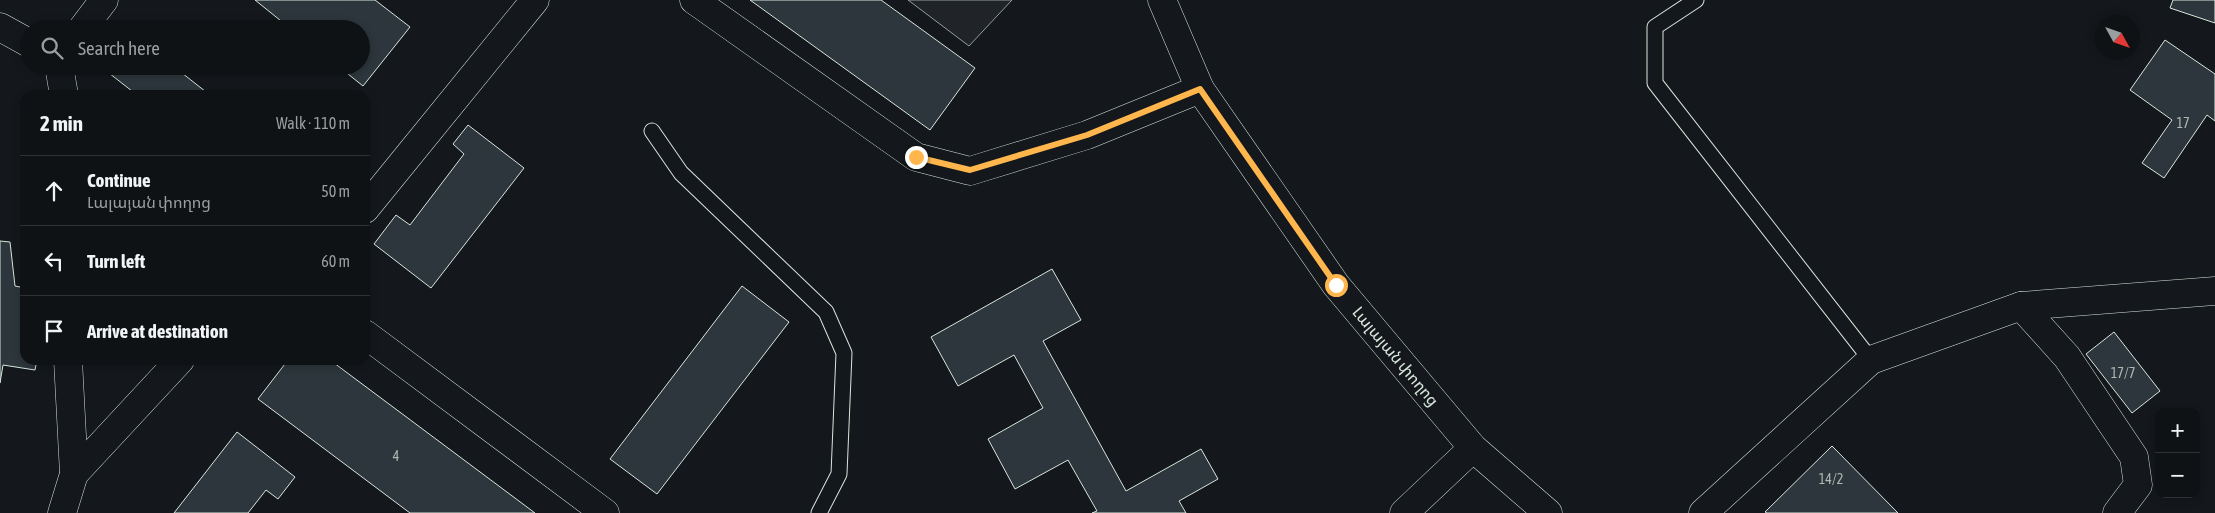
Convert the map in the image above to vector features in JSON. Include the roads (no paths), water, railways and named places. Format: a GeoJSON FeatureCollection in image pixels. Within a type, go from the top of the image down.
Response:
{"type":"FeatureCollection","features":[{"type":"Feature","properties":{"kind":"street"},"geometry":{"type":"LineString","coordinates":[[89,20],[104,0]]}},
{"type":"Feature","properties":{"kind":"street"},"geometry":{"type":"LineString","coordinates":[[370,202],[535,0]]}},
{"type":"Feature","properties":{"kind":"street"},"geometry":{"type":"LineString","coordinates":[[694,0],[916,157],[970,170],[1087,135],[1200,89]]}},
{"type":"Feature","properties":{"kind":"street","name":"Լալայան փողոց"},"geometry":{"type":"LineString","coordinates":[[1162,0],[1200,89],[1336,285],[1473,448],[1548,513]]}},
{"type":"Feature","properties":{"kind":"street"},"geometry":{"type":"LineString","coordinates":[[0,27],[20,38]]}},
{"type":"Feature","properties":{"kind":"street"},"geometry":{"type":"LineString","coordinates":[[61,75],[63,90]]}},
{"type":"Feature","properties":{"kind":"street"},"geometry":{"type":"LineString","coordinates":[[1702,513],[1871,360],[2021,306],[2215,291]]}},
{"type":"Feature","properties":{"kind":"street"},"geometry":{"type":"LineString","coordinates":[[2021,306],[2067,357],[2134,457],[2138,485],[2116,513]]}},
{"type":"Feature","properties":{"kind":"street"},"geometry":{"type":"LineString","coordinates":[[370,338],[605,513]]}},
{"type":"Feature","properties":{"kind":"street"},"geometry":{"type":"LineString","coordinates":[[62,513],[74,474],[68,365]]}},
{"type":"Feature","properties":{"kind":"street"},"geometry":{"type":"LineString","coordinates":[[74,474],[175,365]]}},
{"type":"Feature","properties":{"kind":"street"},"geometry":{"type":"LineString","coordinates":[[1404,513],[1473,448]]}},
{"type":"Feature","properties":{"kind":"lane"},"geometry":{"type":"LineString","coordinates":[[1696,0],[1655,27],[1655,83],[1871,360]]}},
{"type":"Feature","properties":{"kind":"lane"},"geometry":{"type":"LineString","coordinates":[[652,131],[682,173],[826,312],[844,353],[839,474],[819,513]]}}]}
